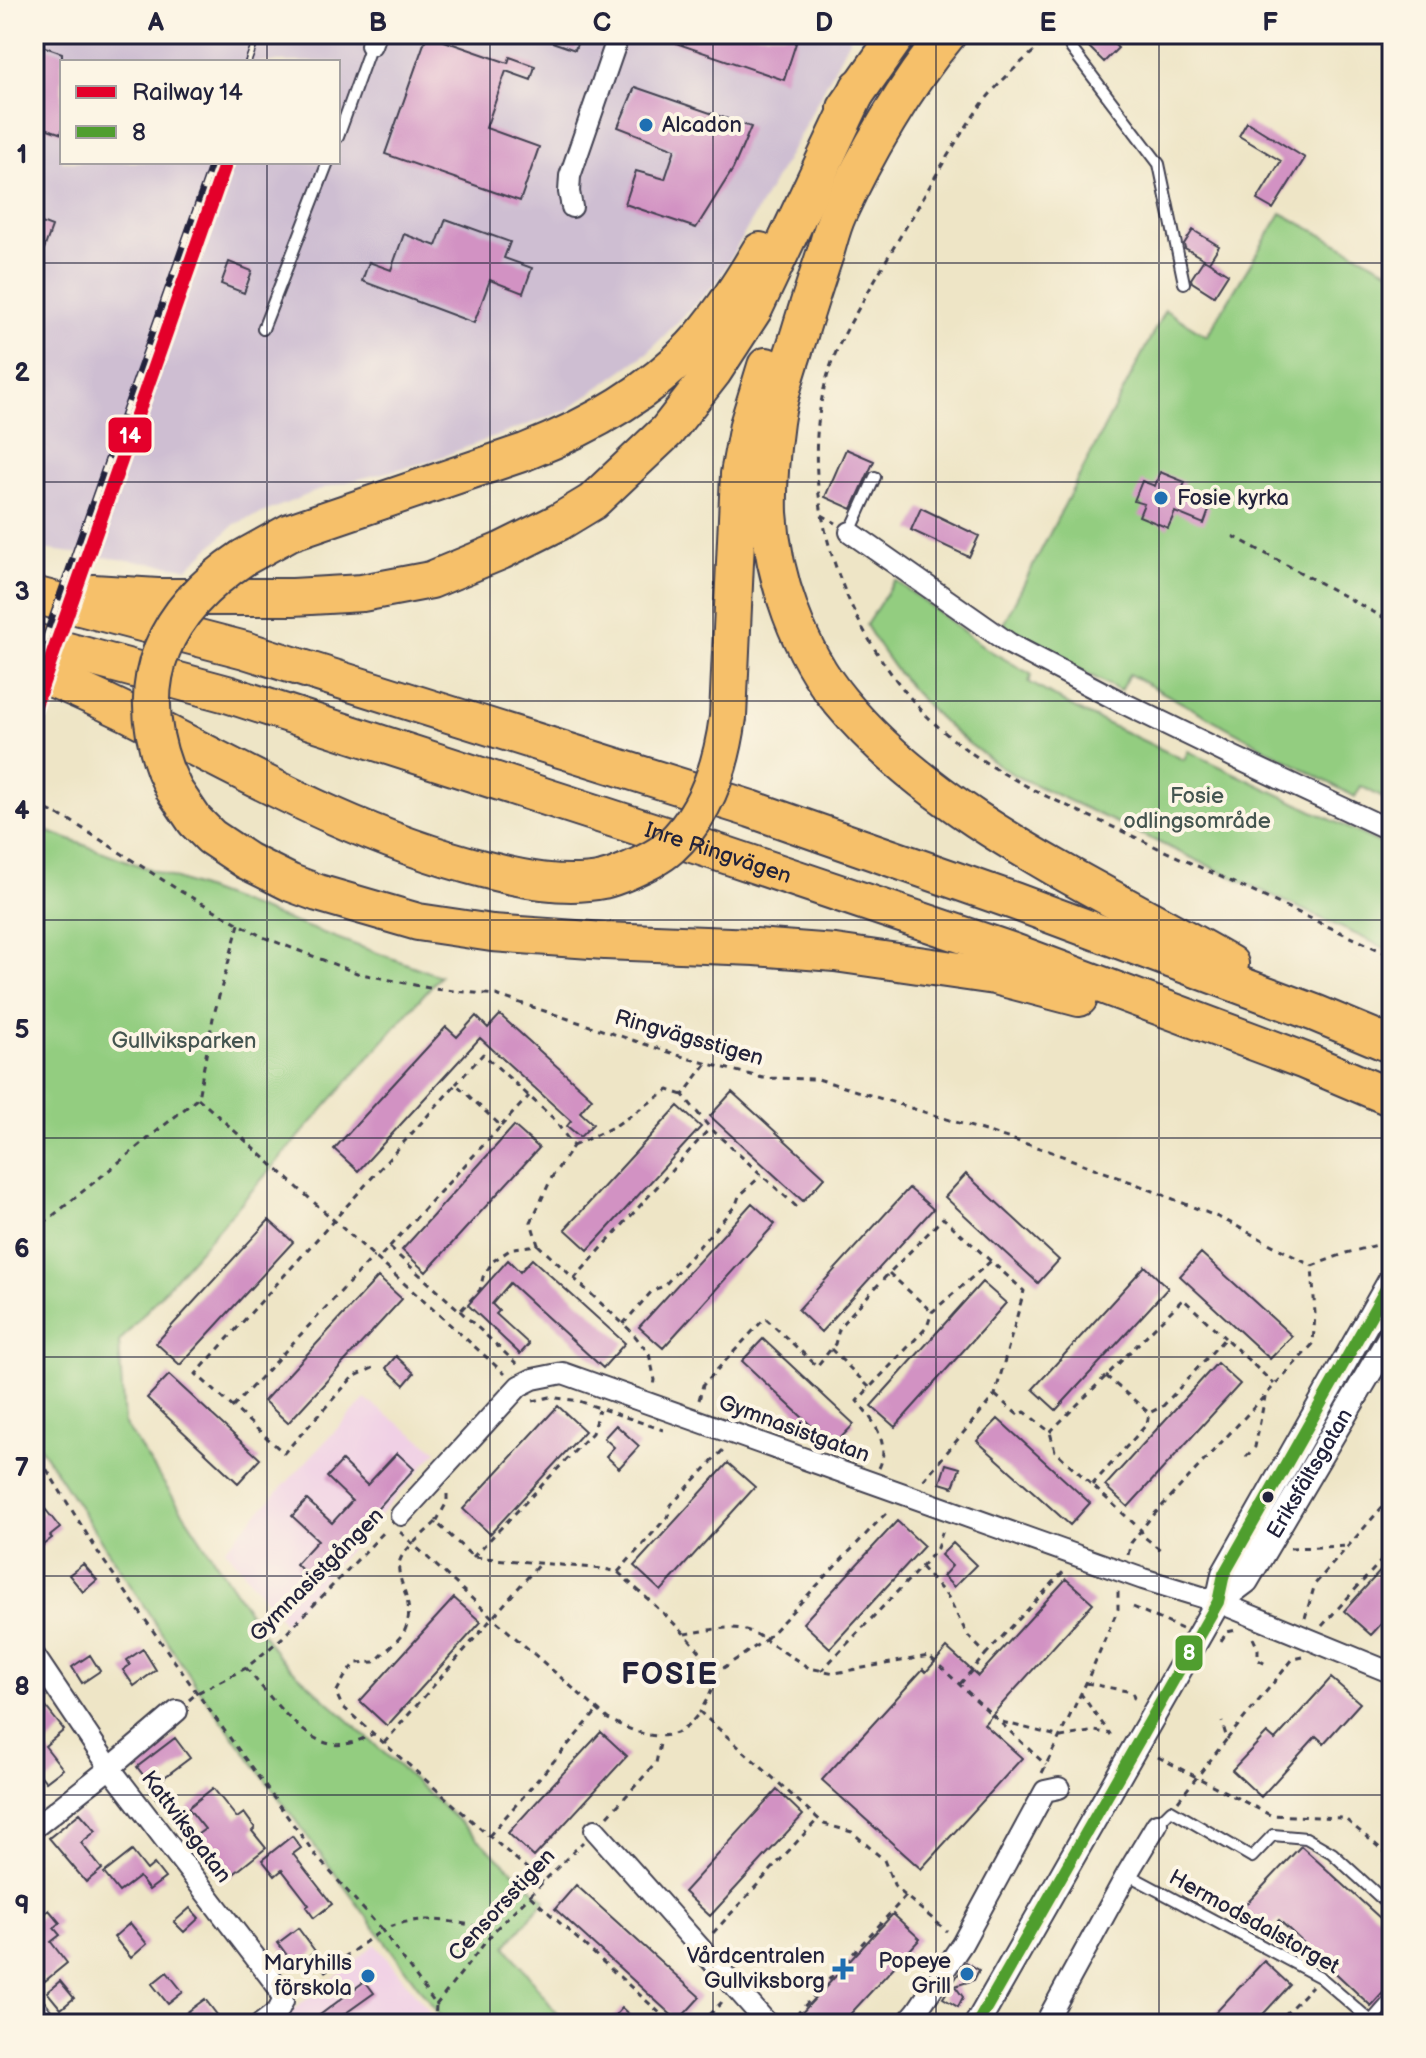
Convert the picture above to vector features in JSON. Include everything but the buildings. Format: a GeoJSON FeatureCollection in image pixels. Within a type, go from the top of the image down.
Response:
{"type":"FeatureCollection","features":[{"type":"Feature","properties":{"kind":"highway"},"geometry":{"type":"LineString","coordinates":[[898,34],[859,87],[733,294],[691,348],[642,390],[608,414],[557,440],[290,532],[243,558],[204,589],[169,634],[153,681],[151,715],[157,750],[174,790],[195,821],[211,837],[247,861],[291,883],[403,918],[492,933],[835,953],[995,976],[1305,1061]]}},
{"type":"Feature","properties":{"kind":"highway"},"geometry":{"type":"LineString","coordinates":[[34,671],[126,712],[271,788],[366,831],[477,868],[534,880],[604,880],[668,849],[682,834],[704,799],[725,744],[739,474],[748,425],[762,376],[800,284],[902,98],[948,34]]}},
{"type":"Feature","properties":{"kind":"highway"},"geometry":{"type":"LineString","coordinates":[[34,592],[158,597],[293,597],[362,593],[431,580],[501,551],[592,502],[667,431],[713,372],[754,309],[859,87]]}},
{"type":"Feature","properties":{"kind":"highway"},"geometry":{"type":"LineString","coordinates":[[837,216],[789,368],[776,419],[770,472],[769,513],[776,560],[791,615],[806,649],[839,700],[873,739],[921,780],[1066,874],[1186,938],[1315,1013]]}},
{"type":"Feature","properties":{"kind":"highway"},"geometry":{"type":"LineString","coordinates":[[34,592],[245,650],[751,809],[1014,901],[1315,1013],[1392,1045]]}},
{"type":"Feature","properties":{"kind":"highway","name":"Inre Ringvägen"},"geometry":{"type":"LineString","coordinates":[[34,642],[242,699],[706,848],[1011,951],[1305,1061],[1392,1098]]}},
{"type":"Feature","properties":{"kind":"street"},"geometry":{"type":"LineString","coordinates":[[572,207],[570,176],[619,34]]}},
{"type":"Feature","properties":{"kind":"street"},"geometry":{"type":"LineString","coordinates":[[850,532],[1010,644],[1206,744],[1392,831]]}},
{"type":"Feature","properties":{"kind":"street","name":"Eriksfältsgatan"},"geometry":{"type":"LineString","coordinates":[[977,2024],[1218,1602],[1224,1574],[1392,1278]]}},
{"type":"Feature","properties":{"kind":"street","name":"Eriksfältsgatan"},"geometry":{"type":"LineString","coordinates":[[1218,1602],[1246,1581],[1392,1334]]}},
{"type":"Feature","properties":{"kind":"street","name":"Gymnasistgatan"},"geometry":{"type":"LineString","coordinates":[[528,1389],[563,1373],[1218,1602],[1392,1673]]}},
{"type":"Feature","properties":{"kind":"street"},"geometry":{"type":"LineString","coordinates":[[396,1519],[528,1389]]}},
{"type":"Feature","properties":{"kind":"street","name":"Kattviksgatan"},"geometry":{"type":"LineString","coordinates":[[34,1655],[110,1768],[278,1987],[283,2001]]}},
{"type":"Feature","properties":{"kind":"street"},"geometry":{"type":"LineString","coordinates":[[34,1828],[177,1711]]}},
{"type":"Feature","properties":{"kind":"street"},"geometry":{"type":"LineString","coordinates":[[906,2024],[962,1944],[1052,1789]]}},
{"type":"Feature","properties":{"kind":"street"},"geometry":{"type":"LineString","coordinates":[[1045,2024],[1127,1874],[1164,1817]]}},
{"type":"Feature","properties":{"kind":"street"},"geometry":{"type":"LineString","coordinates":[[595,1830],[768,2024]]}},
{"type":"Feature","properties":{"kind":"street"},"geometry":{"type":"LineString","coordinates":[[261,2024],[278,2011],[283,2001]]}},
{"type":"Feature","properties":{"kind":"street"},"geometry":{"type":"LineString","coordinates":[[34,2006],[48,2024]]}},
{"type":"Feature","properties":{"kind":"lane"},"geometry":{"type":"LineString","coordinates":[[1066,34],[1071,48],[1159,164],[1184,283]]}},
{"type":"Feature","properties":{"kind":"lane"},"geometry":{"type":"LineString","coordinates":[[340,131],[373,40]]}},
{"type":"Feature","properties":{"kind":"lane"},"geometry":{"type":"LineString","coordinates":[[263,329],[327,164]]}},
{"type":"Feature","properties":{"kind":"lane"},"geometry":{"type":"LineString","coordinates":[[850,532],[875,477]]}},
{"type":"Feature","properties":{"kind":"lane"},"geometry":{"type":"LineString","coordinates":[[1164,1817],[1252,1857],[1273,1835],[1306,1838],[1332,1853],[1392,1908]]}},
{"type":"Feature","properties":{"kind":"lane","name":"Hermodsdalstorget"},"geometry":{"type":"LineString","coordinates":[[1127,1874],[1320,1977],[1371,2021],[1392,1997]]}},
{"type":"Feature","properties":{"kind":"path"},"geometry":{"type":"LineString","coordinates":[[1055,34],[1020,62],[983,103],[956,143],[876,276],[844,334],[829,371],[819,412],[817,476],[827,536],[842,583],[869,639],[902,687],[928,717],[999,772],[1392,956]]}},
{"type":"Feature","properties":{"kind":"path"},"geometry":{"type":"LineString","coordinates":[[1233,536],[1392,622]]}},
{"type":"Feature","properties":{"kind":"path","name":"Ringvägsstigen"},"geometry":{"type":"LineString","coordinates":[[36,805],[71,821],[180,891],[263,937],[357,973],[434,989],[496,995],[763,1078],[818,1079],[1049,1151],[1131,1182],[1225,1220],[1312,1266]]}},
{"type":"Feature","properties":{"kind":"path"},"geometry":{"type":"LineString","coordinates":[[34,1231],[198,1098],[213,1018],[239,924]]}},
{"type":"Feature","properties":{"kind":"path"},"geometry":{"type":"LineString","coordinates":[[373,1368],[353,1377],[284,1453],[196,1374],[483,1054],[553,1118],[573,1146]]}},
{"type":"Feature","properties":{"kind":"path"},"geometry":{"type":"LineString","coordinates":[[683,1095],[707,1063]]}},
{"type":"Feature","properties":{"kind":"path"},"geometry":{"type":"LineString","coordinates":[[456,1084],[501,1126]]}},
{"type":"Feature","properties":{"kind":"path"},"geometry":{"type":"LineString","coordinates":[[651,1404],[655,1380],[649,1354],[632,1332],[538,1245],[531,1222],[552,1177],[573,1146],[615,1126],[668,1090],[683,1095],[710,1128],[798,1208]]}},
{"type":"Feature","properties":{"kind":"path"},"geometry":{"type":"LineString","coordinates":[[233,1407],[389,1247],[529,1096]]}},
{"type":"Feature","properties":{"kind":"path"},"geometry":{"type":"LineString","coordinates":[[198,1098],[528,1389],[550,1397],[579,1401],[668,1432]]}},
{"type":"Feature","properties":{"kind":"path"},"geometry":{"type":"LineString","coordinates":[[574,1279],[710,1128]]}},
{"type":"Feature","properties":{"kind":"path"},"geometry":{"type":"LineString","coordinates":[[623,1324],[653,1290],[664,1286],[736,1205],[739,1196],[761,1176]]}},
{"type":"Feature","properties":{"kind":"path"},"geometry":{"type":"LineString","coordinates":[[693,1419],[703,1385],[765,1318],[817,1366],[835,1344],[840,1326],[943,1218],[1024,1291],[995,1395],[911,1496]]}},
{"type":"Feature","properties":{"kind":"path"},"geometry":{"type":"LineString","coordinates":[[460,1311],[480,1290],[483,1277],[493,1261],[513,1248],[538,1245]]}},
{"type":"Feature","properties":{"kind":"path"},"geometry":{"type":"LineString","coordinates":[[1052,1789],[1042,1774],[1118,1609],[1118,1588],[1131,1543],[1313,1344],[1312,1266],[1377,1245],[1392,1249]]}},
{"type":"Feature","properties":{"kind":"path"},"geometry":{"type":"LineString","coordinates":[[389,1247],[460,1311],[528,1389]]}},
{"type":"Feature","properties":{"kind":"path"},"geometry":{"type":"LineString","coordinates":[[872,1483],[884,1459],[882,1441],[871,1418],[857,1401],[927,1327],[932,1312],[991,1261]]}},
{"type":"Feature","properties":{"kind":"path"},"geometry":{"type":"LineString","coordinates":[[889,1273],[932,1312]]}},
{"type":"Feature","properties":{"kind":"path"},"geometry":{"type":"LineString","coordinates":[[1050,1432],[1183,1299],[1275,1384]]}},
{"type":"Feature","properties":{"kind":"path"},"geometry":{"type":"LineString","coordinates":[[1149,1413],[1163,1406],[1225,1338]]}},
{"type":"Feature","properties":{"kind":"path"},"geometry":{"type":"LineString","coordinates":[[831,1349],[870,1388]]}},
{"type":"Feature","properties":{"kind":"path"},"geometry":{"type":"LineString","coordinates":[[1106,1376],[1149,1413]]}},
{"type":"Feature","properties":{"kind":"path"},"geometry":{"type":"LineString","coordinates":[[1246,1457],[1255,1447],[1266,1393]]}},
{"type":"Feature","properties":{"kind":"path"},"geometry":{"type":"LineString","coordinates":[[995,1395],[1018,1415],[1025,1412],[1050,1432],[1055,1451],[1162,1551]]}},
{"type":"Feature","properties":{"kind":"path"},"geometry":{"type":"LineString","coordinates":[[473,1557],[592,1433],[599,1408]]}},
{"type":"Feature","properties":{"kind":"path"},"geometry":{"type":"LineString","coordinates":[[1092,1485],[1147,1424],[1149,1413]]}},
{"type":"Feature","properties":{"kind":"path"},"geometry":{"type":"LineString","coordinates":[[34,1449],[101,1557],[197,1693],[317,1857],[382,1930],[436,2005],[435,2024]]}},
{"type":"Feature","properties":{"kind":"path"},"geometry":{"type":"LineString","coordinates":[[618,1572],[669,1515],[671,1505],[723,1450]]}},
{"type":"Feature","properties":{"kind":"path"},"geometry":{"type":"LineString","coordinates":[[438,1496],[447,1487],[447,1502],[436,1522],[400,1558],[399,1576],[408,1596],[409,1613],[404,1632],[375,1662],[356,1663],[336,1693],[342,1706],[543,1882]]}},
{"type":"Feature","properties":{"kind":"path"},"geometry":{"type":"LineString","coordinates":[[1298,1635],[1308,1613],[1315,1584],[1392,1496]]}},
{"type":"Feature","properties":{"kind":"path"},"geometry":{"type":"LineString","coordinates":[[713,1675],[765,1640],[891,1508],[879,1504]]}},
{"type":"Feature","properties":{"kind":"path"},"geometry":{"type":"LineString","coordinates":[[396,1519],[412,1545],[608,1719],[630,1730],[662,1738],[683,1729],[700,1712],[714,1681],[700,1652],[685,1634],[618,1572],[473,1557],[436,1522]]}},
{"type":"Feature","properties":{"kind":"path","name":"Gymnasistgången"},"geometry":{"type":"LineString","coordinates":[[177,1711],[197,1693],[246,1668],[282,1638],[396,1519]]}},
{"type":"Feature","properties":{"kind":"path"},"geometry":{"type":"LineString","coordinates":[[821,1671],[921,1567],[937,1548],[944,1527]]}},
{"type":"Feature","properties":{"kind":"path"},"geometry":{"type":"LineString","coordinates":[[1287,1548],[1350,1546]]}},
{"type":"Feature","properties":{"kind":"path"},"geometry":{"type":"LineString","coordinates":[[1321,1628],[1392,1549]]}},
{"type":"Feature","properties":{"kind":"path"},"geometry":{"type":"LineString","coordinates":[[384,1743],[540,1563]]}},
{"type":"Feature","properties":{"kind":"path"},"geometry":{"type":"LineString","coordinates":[[921,1567],[948,1597],[968,1636],[986,1654]]}},
{"type":"Feature","properties":{"kind":"path"},"geometry":{"type":"LineString","coordinates":[[959,1684],[1066,1569]]}},
{"type":"Feature","properties":{"kind":"path"},"geometry":{"type":"LineString","coordinates":[[1133,1607],[1216,1648],[1227,1632],[1243,1630]]}},
{"type":"Feature","properties":{"kind":"path"},"geometry":{"type":"LineString","coordinates":[[685,1634],[735,1627],[753,1631],[809,1668],[835,1673],[929,1656],[1046,1765]]}},
{"type":"Feature","properties":{"kind":"path"},"geometry":{"type":"LineString","coordinates":[[1251,1635],[1255,1640],[1258,1660],[1266,1664]]}},
{"type":"Feature","properties":{"kind":"path"},"geometry":{"type":"LineString","coordinates":[[1164,1817],[1293,1659],[1305,1657]]}},
{"type":"Feature","properties":{"kind":"path"},"geometry":{"type":"LineString","coordinates":[[246,1668],[309,1735],[331,1744],[353,1743],[374,1734]]}},
{"type":"Feature","properties":{"kind":"path"},"geometry":{"type":"LineString","coordinates":[[1086,1683],[1132,1692],[1134,1698]]}},
{"type":"Feature","properties":{"kind":"path"},"geometry":{"type":"LineString","coordinates":[[1000,1722],[1061,1737],[1095,1731],[1110,1734],[1081,1694]]}},
{"type":"Feature","properties":{"kind":"path"},"geometry":{"type":"LineString","coordinates":[[489,1836],[598,1710]]}},
{"type":"Feature","properties":{"kind":"path"},"geometry":{"type":"LineString","coordinates":[[700,1712],[824,1824],[852,1832],[884,1860],[895,1887],[962,1944]]}},
{"type":"Feature","properties":{"kind":"path"},"geometry":{"type":"LineString","coordinates":[[1222,1722],[1227,1739]]}},
{"type":"Feature","properties":{"kind":"path","name":"Censorsstigen"},"geometry":{"type":"LineString","coordinates":[[436,2005],[495,1930],[595,1830],[656,1763],[662,1738]]}},
{"type":"Feature","properties":{"kind":"path"},"geometry":{"type":"LineString","coordinates":[[1158,1757],[1270,1815],[1344,1818],[1392,1858]]}},
{"type":"Feature","properties":{"kind":"path"},"geometry":{"type":"LineString","coordinates":[[708,1939],[818,1819]]}},
{"type":"Feature","properties":{"kind":"path"},"geometry":{"type":"LineString","coordinates":[[530,1896],[672,2024]]}},
{"type":"Feature","properties":{"kind":"path"},"geometry":{"type":"LineString","coordinates":[[788,2024],[906,1896]]}},
{"type":"Feature","properties":{"kind":"path"},"geometry":{"type":"LineString","coordinates":[[283,2001],[382,1930],[394,1925],[435,1918],[495,1930]]}},
{"type":"Feature","properties":{"kind":"path"},"geometry":{"type":"LineString","coordinates":[[1276,2024],[1320,1977]]}},
{"type":"Feature","properties":{"kind":"path"},"geometry":{"type":"LineString","coordinates":[[701,2024],[735,1987]]}},
{"type":"Feature","properties":{"kind":"shaded area"},"geometry":{"type":"Polygon","coordinates":[[[34,34],[852,34],[800,135],[717,282],[647,353],[567,410],[427,462],[327,487],[235,524],[188,568],[34,548],[34,34]]]}},
{"type":"Feature","properties":{"kind":"shaded area"},"geometry":{"type":"Polygon","coordinates":[[[365,1399],[437,1451],[284,1623],[225,1548],[365,1399]]]}},
{"type":"Feature","properties":{"kind":"shaded area","name":"Maryhills förskola"},"geometry":{"type":"Polygon","coordinates":[[[375,1944],[428,2009],[433,2024],[276,2024],[375,1944]]]}},
{"type":"Feature","properties":{"kind":"green space"},"geometry":{"type":"Polygon","coordinates":[[[1281,213],[1392,272],[1392,803],[1361,786],[1355,797],[1129,674],[1120,691],[1001,628],[1165,310],[1207,336],[1281,213]]]}},
{"type":"Feature","properties":{"kind":"green space","name":"Fosie odlingsområde"},"geometry":{"type":"Polygon","coordinates":[[[895,580],[987,649],[1032,675],[1029,682],[1076,709],[1184,760],[1188,751],[1392,849],[1392,949],[1014,775],[991,760],[949,727],[912,690],[866,625],[895,580]]]}},
{"type":"Feature","properties":{"kind":"green space","name":"Gullviksparken"},"geometry":{"type":"Polygon","coordinates":[[[35,827],[440,976],[119,1342],[124,1423],[278,1656],[545,1900],[506,1946],[565,2024],[446,2024],[197,1687],[34,1438],[35,827]]]}},
{"type":"Feature","properties":{"kind":"railway"},"geometry":{"type":"LineString","coordinates":[[249,60],[258,34]]}},
{"type":"Feature","properties":{"kind":"railway"},"geometry":{"type":"LineString","coordinates":[[34,671],[212,164]]}},
{"type":"Feature","properties":{"kind":"rail line","name":"14"},"geometry":{"type":"LineString","coordinates":[[34,708],[225,164]]}},
{"type":"Feature","properties":{"kind":"transit line","name":"8"},"geometry":{"type":"LineString","coordinates":[[977,2024],[1218,1602],[1224,1574],[1392,1278]]}},
{"type":"Feature","properties":{"kind":"place","name":"Alcadon"},"geometry":{"type":"Point","coordinates":[646,125]}},
{"type":"Feature","properties":{"kind":"place","name":"Fosie kyrka"},"geometry":{"type":"Point","coordinates":[1161,498]}},
{"type":"Feature","properties":{"kind":"place","name":"Vårdcentralen Gullviksborg"},"geometry":{"type":"Point","coordinates":[843,1969]}},
{"type":"Feature","properties":{"kind":"place","name":"Popeye Grill"},"geometry":{"type":"Point","coordinates":[967,1974]}},
{"type":"Feature","properties":{"kind":"place","name":"Maryhills förskola"},"geometry":{"type":"Point","coordinates":[368,1976]}},
{"type":"Feature","properties":{"kind":"district","name":"FOSIE"},"geometry":{"type":"Point","coordinates":[670,1675]}}]}
